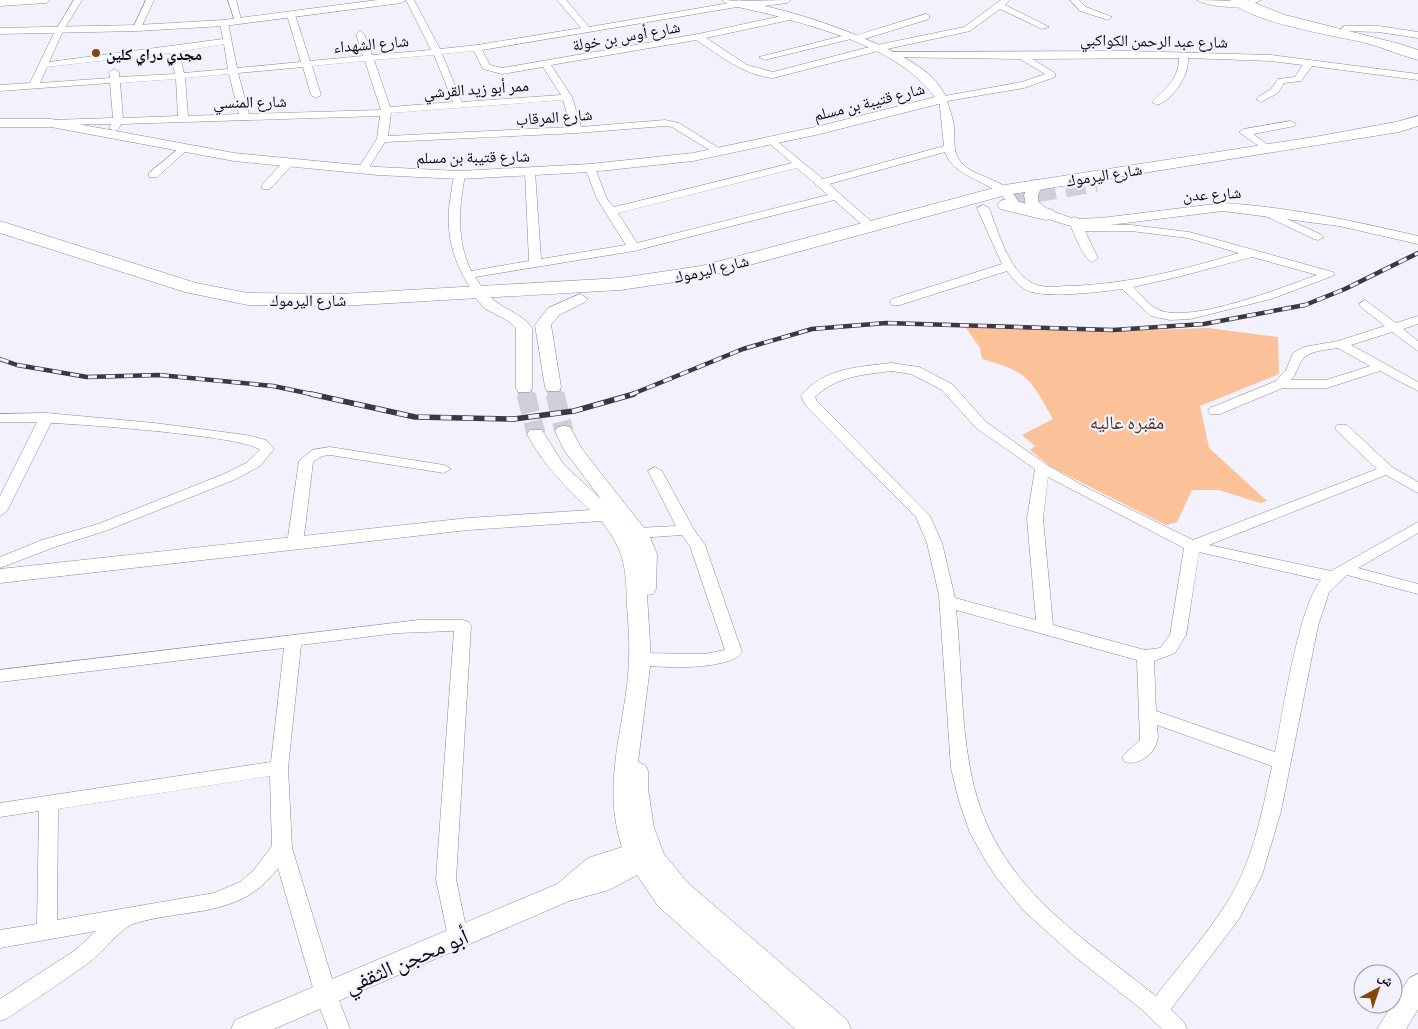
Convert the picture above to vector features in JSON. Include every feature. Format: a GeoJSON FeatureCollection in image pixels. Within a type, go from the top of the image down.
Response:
{"type":"FeatureCollection","features":[{"type":"Feature","properties":{"kind":"highway"},"geometry":{"type":"LineString","coordinates":[[1247,1],[1281,13],[1418,49]]}},
{"type":"Feature","properties":{"kind":"highway"},"geometry":{"type":"LineString","coordinates":[[1247,1],[1275,16],[1378,42],[1418,55]]}},
{"type":"Feature","properties":{"kind":"highway","name":"شارع اليرموك"},"geometry":{"type":"LineString","coordinates":[[0,239],[169,296],[234,308],[295,312],[482,298],[670,278],[709,270],[871,227],[1024,199],[1074,185],[1380,131],[1418,121]]}},
{"type":"Feature","properties":{"kind":"highway","name":"شارع اليرموك"},"geometry":{"type":"LineString","coordinates":[[1096,182],[1418,132]]}},
{"type":"Feature","properties":{"kind":"highway"},"geometry":{"type":"LineString","coordinates":[[1074,185],[1242,164],[1302,151]]}},
{"type":"Feature","properties":{"kind":"highway"},"geometry":{"type":"LineString","coordinates":[[756,268],[777,267],[983,208],[1024,199]]}},
{"type":"Feature","properties":{"kind":"highway","name":"شارع اليرموك"},"geometry":{"type":"LineString","coordinates":[[0,228],[192,288],[248,299],[312,301],[482,298],[580,299],[675,286],[756,268],[978,204],[1024,199]]}},
{"type":"Feature","properties":{"kind":"street"},"geometry":{"type":"LineString","coordinates":[[0,3],[46,0]]}},
{"type":"Feature","properties":{"kind":"street"},"geometry":{"type":"LineString","coordinates":[[33,86],[59,31],[78,0]]}},
{"type":"Feature","properties":{"kind":"street"},"geometry":{"type":"LineString","coordinates":[[137,28],[150,0]]}},
{"type":"Feature","properties":{"kind":"street"},"geometry":{"type":"LineString","coordinates":[[232,0],[240,21]]}},
{"type":"Feature","properties":{"kind":"street"},"geometry":{"type":"LineString","coordinates":[[0,32],[137,28],[224,23],[348,3],[401,0]]}},
{"type":"Feature","properties":{"kind":"street"},"geometry":{"type":"LineString","coordinates":[[410,0],[444,66],[458,104]]}},
{"type":"Feature","properties":{"kind":"street"},"geometry":{"type":"LineString","coordinates":[[561,0],[586,29]]}},
{"type":"Feature","properties":{"kind":"street","name":"شارع عبد الرحمن الكواكبي"},"geometry":{"type":"LineString","coordinates":[[727,0],[791,17],[877,48],[927,79],[936,88],[942,99]]}},
{"type":"Feature","properties":{"kind":"street","name":"شارع الشهداء"},"geometry":{"type":"LineString","coordinates":[[0,88],[180,76],[477,48],[744,4],[787,0]]}},
{"type":"Feature","properties":{"kind":"street"},"geometry":{"type":"LineString","coordinates":[[1074,0],[1083,9],[1108,17]]}},
{"type":"Feature","properties":{"kind":"street"},"geometry":{"type":"LineString","coordinates":[[1201,0],[1219,4],[1247,1]]}},
{"type":"Feature","properties":{"kind":"street"},"geometry":{"type":"LineString","coordinates":[[698,37],[743,66],[768,75],[877,48],[971,28],[1002,3],[1045,27]]}},
{"type":"Feature","properties":{"kind":"street"},"geometry":{"type":"LineString","coordinates":[[294,12],[305,64],[316,96]]}},
{"type":"Feature","properties":{"kind":"street","name":"شارع أوس بن خولة"},"geometry":{"type":"LineString","coordinates":[[477,48],[486,67],[494,70],[546,65],[698,37],[791,17]]}},
{"type":"Feature","properties":{"kind":"street"},"geometry":{"type":"LineString","coordinates":[[764,56],[852,38],[926,18]]}},
{"type":"Feature","properties":{"kind":"street"},"geometry":{"type":"LineString","coordinates":[[224,23],[229,41],[233,71],[245,117]]}},
{"type":"Feature","properties":{"kind":"street"},"geometry":{"type":"LineString","coordinates":[[1399,31],[1418,26]]}},
{"type":"Feature","properties":{"kind":"street"},"geometry":{"type":"LineString","coordinates":[[1345,29],[1368,28],[1418,35]]}},
{"type":"Feature","properties":{"kind":"street"},"geometry":{"type":"LineString","coordinates":[[360,34],[386,111],[382,139],[362,170]]}},
{"type":"Feature","properties":{"kind":"street"},"geometry":{"type":"LineString","coordinates":[[44,65],[113,58],[229,41]]}},
{"type":"Feature","properties":{"kind":"street"},"geometry":{"type":"LineString","coordinates":[[1113,42],[1128,54]]}},
{"type":"Feature","properties":{"kind":"street"},"geometry":{"type":"LineString","coordinates":[[174,50],[180,76],[183,118]]}},
{"type":"Feature","properties":{"kind":"street","name":"شارع عبد الرحمن الكواكبي"},"geometry":{"type":"LineString","coordinates":[[889,54],[1022,56],[1128,54],[1271,58],[1418,77]]}},
{"type":"Feature","properties":{"kind":"street"},"geometry":{"type":"LineString","coordinates":[[1022,56],[1052,75],[1024,85],[942,99],[949,129],[949,148],[958,164],[1024,199]]}},
{"type":"Feature","properties":{"kind":"street"},"geometry":{"type":"LineString","coordinates":[[1157,102],[1170,93],[1179,79],[1184,65],[1184,56]]}},
{"type":"Feature","properties":{"kind":"street"},"geometry":{"type":"LineString","coordinates":[[111,135],[118,120],[113,58]]}},
{"type":"Feature","properties":{"kind":"street"},"geometry":{"type":"LineString","coordinates":[[1261,99],[1275,90],[1281,81],[1298,79],[1310,62]]}},
{"type":"Feature","properties":{"kind":"street"},"geometry":{"type":"LineString","coordinates":[[546,65],[567,97],[577,130]]}},
{"type":"Feature","properties":{"kind":"street","name":"ممر أبو زيد القرشي"},"geometry":{"type":"LineString","coordinates":[[386,111],[567,97]]}},
{"type":"Feature","properties":{"kind":"street","name":"شارع قتيبة بن مسلم"},"geometry":{"type":"LineString","coordinates":[[0,123],[51,123],[183,148],[288,163],[362,170],[460,175],[590,168],[664,161],[720,152],[942,99]]}},
{"type":"Feature","properties":{"kind":"street","name":"شارع المنسي"},"geometry":{"type":"LineString","coordinates":[[51,123],[386,111]]}},
{"type":"Feature","properties":{"kind":"street","name":"شارع المرقاب"},"geometry":{"type":"LineString","coordinates":[[382,139],[577,130],[665,123],[675,125],[720,152]]}},
{"type":"Feature","properties":{"kind":"street"},"geometry":{"type":"LineString","coordinates":[[1267,150],[1244,132],[1291,124]]}},
{"type":"Feature","properties":{"kind":"street"},"geometry":{"type":"LineString","coordinates":[[773,140],[871,227]]}},
{"type":"Feature","properties":{"kind":"street"},"geometry":{"type":"LineString","coordinates":[[153,175],[183,148]]}},
{"type":"Feature","properties":{"kind":"street"},"geometry":{"type":"LineString","coordinates":[[822,183],[949,148]]}},
{"type":"Feature","properties":{"kind":"street"},"geometry":{"type":"LineString","coordinates":[[266,187],[288,163]]}},
{"type":"Feature","properties":{"kind":"street"},"geometry":{"type":"LineString","coordinates":[[611,211],[799,164]]}},
{"type":"Feature","properties":{"kind":"street"},"geometry":{"type":"LineString","coordinates":[[590,168],[602,199],[634,248]]}},
{"type":"Feature","properties":{"kind":"street"},"geometry":{"type":"LineString","coordinates":[[530,172],[535,264]]}},
{"type":"Feature","properties":{"kind":"street"},"geometry":{"type":"LineString","coordinates":[[460,175],[453,212],[453,227],[460,262],[482,298],[514,318],[524,328],[524,388]]}},
{"type":"Feature","properties":{"kind":"street"},"geometry":{"type":"LineString","coordinates":[[467,275],[634,248],[838,196]]}},
{"type":"Feature","properties":{"kind":"street","name":"شارع عدن"},"geometry":{"type":"LineString","coordinates":[[1024,199],[1044,202],[1047,208],[1075,223],[1100,222],[1223,207],[1260,209],[1339,222],[1418,240]]}},
{"type":"Feature","properties":{"kind":"street","name":"شارع عدن"},"geometry":{"type":"LineString","coordinates":[[1075,223],[1206,206],[1247,204],[1310,212],[1418,234]]}},
{"type":"Feature","properties":{"kind":"street"},"geometry":{"type":"LineString","coordinates":[[983,208],[1010,266],[1022,283],[1038,289],[1070,289],[1124,284],[1183,274],[1254,252]]}},
{"type":"Feature","properties":{"kind":"street"},"geometry":{"type":"LineString","coordinates":[[1260,209],[1318,237]]}},
{"type":"Feature","properties":{"kind":"street"},"geometry":{"type":"LineString","coordinates":[[1075,223],[1170,232],[1254,252],[1329,275],[1260,299],[1203,314],[1177,316],[1155,313],[1124,284]]}},
{"type":"Feature","properties":{"kind":"street"},"geometry":{"type":"LineString","coordinates":[[1075,223],[1092,258]]}},
{"type":"Feature","properties":{"kind":"street"},"geometry":{"type":"LineString","coordinates":[[896,302],[1010,266]]}},
{"type":"Feature","properties":{"kind":"street"},"geometry":{"type":"LineString","coordinates":[[553,387],[543,325],[545,320],[554,312],[580,299]]}},
{"type":"Feature","properties":{"kind":"street"},"geometry":{"type":"LineString","coordinates":[[1365,304],[1418,347]]}},
{"type":"Feature","properties":{"kind":"street"},"geometry":{"type":"LineString","coordinates":[[1281,384],[1292,371],[1298,356],[1317,347],[1340,344],[1418,320]]}},
{"type":"Feature","properties":{"kind":"street"},"geometry":{"type":"LineString","coordinates":[[1340,344],[1418,387]]}},
{"type":"Feature","properties":{"kind":"street"},"geometry":{"type":"LineString","coordinates":[[1176,1029],[1158,1009],[1098,963],[1032,906],[1004,874],[980,833],[964,785],[959,747],[949,602],[932,532],[927,521],[882,472],[811,403],[808,399],[809,394],[831,378],[852,371],[891,367],[914,370],[947,387],[987,430],[1042,468],[1082,491],[1192,546],[1418,589]]}},
{"type":"Feature","properties":{"kind":"street"},"geometry":{"type":"LineString","coordinates":[[1215,411],[1281,384],[1327,384],[1380,367]]}},
{"type":"Feature","properties":{"kind":"street"},"geometry":{"type":"LineString","coordinates":[[0,511],[47,417]]}},
{"type":"Feature","properties":{"kind":"street"},"geometry":{"type":"LineString","coordinates":[[0,418],[47,417],[147,425],[246,439],[261,443],[267,449],[262,458],[229,477],[103,527],[47,544],[0,563]]}},
{"type":"Feature","properties":{"kind":"street"},"geometry":{"type":"LineString","coordinates":[[1342,428],[1387,470],[1418,488]]}},
{"type":"Feature","properties":{"kind":"street"},"geometry":{"type":"LineString","coordinates":[[564,431],[581,462],[647,554],[648,574],[636,789],[647,854],[667,899],[814,1029]]}},
{"type":"Feature","properties":{"kind":"street"},"geometry":{"type":"LineString","coordinates":[[536,434],[548,457],[558,469],[621,520],[636,575],[643,659]]}},
{"type":"Feature","properties":{"kind":"street"},"geometry":{"type":"LineString","coordinates":[[295,544],[306,460],[312,454],[320,451],[330,451],[444,469]]}},
{"type":"Feature","properties":{"kind":"street"},"geometry":{"type":"LineString","coordinates":[[1042,468],[1035,519],[1046,627]]}},
{"type":"Feature","properties":{"kind":"street"},"geometry":{"type":"LineString","coordinates":[[1192,546],[1387,470]]}},
{"type":"Feature","properties":{"kind":"street"},"geometry":{"type":"LineString","coordinates":[[643,659],[729,657],[734,652],[697,546],[686,530],[655,471]]}},
{"type":"Feature","properties":{"kind":"street"},"geometry":{"type":"LineString","coordinates":[[0,576],[468,524],[564,519],[585,523],[621,520],[686,530]]}},
{"type":"Feature","properties":{"kind":"street"},"geometry":{"type":"LineString","coordinates":[[1158,1009],[1232,913],[1242,896],[1263,843],[1316,601],[1326,584],[1339,573],[1418,527]]}},
{"type":"Feature","properties":{"kind":"street"},"geometry":{"type":"LineString","coordinates":[[949,602],[1046,627],[1145,656],[1164,654],[1175,642],[1180,625],[1192,546]]}},
{"type":"Feature","properties":{"kind":"street"},"geometry":{"type":"LineString","coordinates":[[0,676],[293,640],[378,627],[425,624],[463,626],[446,880],[458,938]]}},
{"type":"Feature","properties":{"kind":"street"},"geometry":{"type":"LineString","coordinates":[[293,640],[279,768],[282,848],[326,994],[339,1029]]}},
{"type":"Feature","properties":{"kind":"street"},"geometry":{"type":"LineString","coordinates":[[1131,758],[1145,748],[1149,740],[1145,656]]}},
{"type":"Feature","properties":{"kind":"street"},"geometry":{"type":"LineString","coordinates":[[1148,715],[1282,762]]}},
{"type":"Feature","properties":{"kind":"street"},"geometry":{"type":"LineString","coordinates":[[0,810],[279,768]]}},
{"type":"Feature","properties":{"kind":"street"},"geometry":{"type":"LineString","coordinates":[[46,929],[49,803]]}},
{"type":"Feature","properties":{"kind":"street"},"geometry":{"type":"LineString","coordinates":[[0,939],[234,895],[260,878],[282,848]]}},
{"type":"Feature","properties":{"kind":"street"},"geometry":{"type":"LineString","coordinates":[[647,854],[678,890],[837,1029]]}},
{"type":"Feature","properties":{"kind":"street","name":"أبو محجن الثقفي"},"geometry":{"type":"LineString","coordinates":[[245,1029],[566,892],[606,882],[626,871],[647,854]]}},
{"type":"Feature","properties":{"kind":"street"},"geometry":{"type":"LineString","coordinates":[[0,1011],[81,957],[124,917]]}},
{"type":"Feature","properties":{"kind":"street"},"geometry":{"type":"LineString","coordinates":[[1391,1029],[1418,986]]}},
{"type":"Feature","properties":{"kind":"green space","name":"مقبره عاليه"},"geometry":{"type":"Polygon","coordinates":[[[966,328],[1146,330],[1208,328],[1278,337],[1279,374],[1200,406],[1209,448],[1267,501],[1260,503],[1219,490],[1192,490],[1177,522],[1166,525],[1051,467],[1030,450],[1035,446],[1022,435],[1053,419],[1039,395],[1033,386],[1019,373],[982,359],[980,348],[966,328]]]}},
{"type":"Feature","properties":{"kind":"tunnel"},"geometry":{"type":"LineString","coordinates":[[1006,198],[1096,182]]}},
{"type":"Feature","properties":{"kind":"tunnel"},"geometry":{"type":"LineString","coordinates":[[553,387],[555,395]]}},
{"type":"Feature","properties":{"kind":"tunnel"},"geometry":{"type":"LineString","coordinates":[[524,388],[526,395]]}},
{"type":"Feature","properties":{"kind":"tunnel"},"geometry":{"type":"LineString","coordinates":[[526,394],[536,434]]}},
{"type":"Feature","properties":{"kind":"tunnel"},"geometry":{"type":"LineString","coordinates":[[555,394],[564,431]]}},
{"type":"Feature","properties":{"kind":"railway"},"geometry":{"type":"LineString","coordinates":[[630,395],[743,349],[812,329],[886,323],[1113,330],[1204,324],[1305,305],[1345,289],[1418,253]]}},
{"type":"Feature","properties":{"kind":"railway"},"geometry":{"type":"LineString","coordinates":[[0,359],[17,365],[87,377],[159,375],[273,386],[316,395]]}},
{"type":"Feature","properties":{"kind":"railway"},"geometry":{"type":"LineString","coordinates":[[311,394],[415,417],[514,419],[574,411],[634,394]]}},
{"type":"Feature","properties":{"kind":"place","name":"مجدي دراي كلين"},"geometry":{"type":"Point","coordinates":[96,53]}}]}
